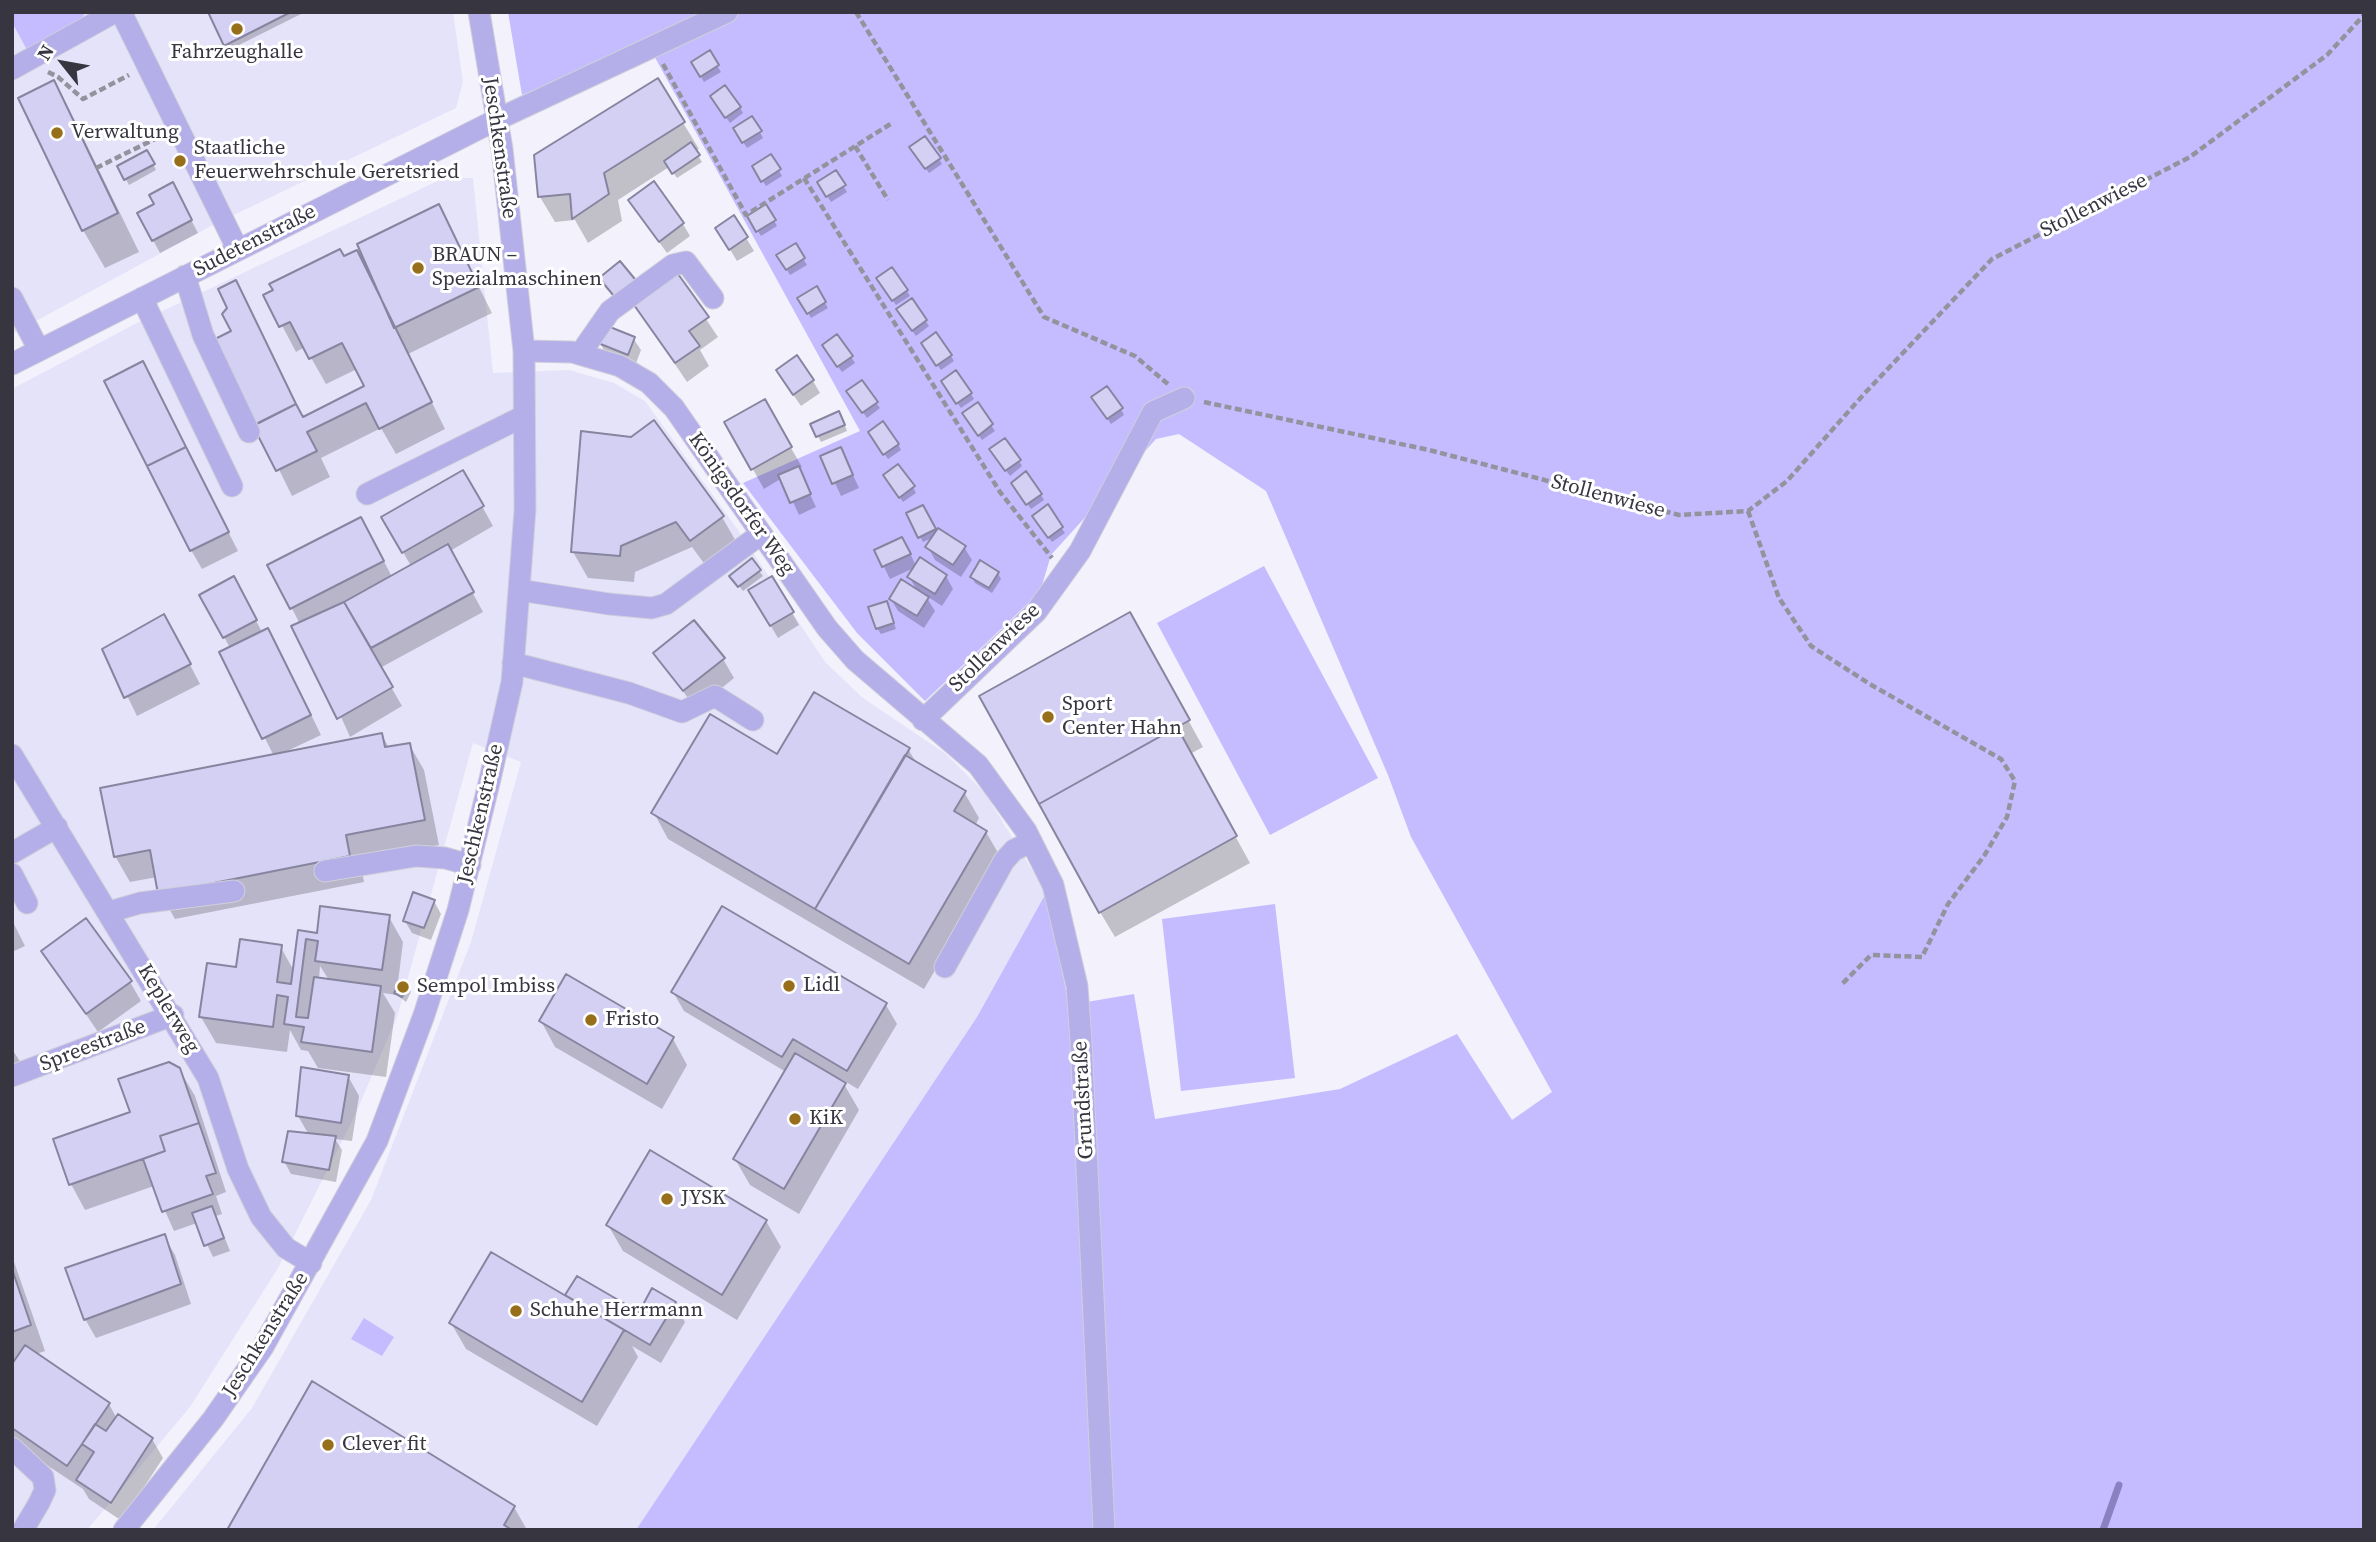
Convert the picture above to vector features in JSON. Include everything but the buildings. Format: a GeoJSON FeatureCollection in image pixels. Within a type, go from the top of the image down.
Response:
{"type":"FeatureCollection","features":[{"type":"Feature","properties":{"kind":"street"},"geometry":{"type":"LineString","coordinates":[[19,65],[114,12]]}},
{"type":"Feature","properties":{"kind":"street"},"geometry":{"type":"LineString","coordinates":[[121,12],[238,250]]}},
{"type":"Feature","properties":{"kind":"street","name":"Jeschkenstraße"},"geometry":{"type":"LineString","coordinates":[[124,1530],[213,1419],[263,1347],[377,1141],[425,1015],[470,865],[512,682],[525,510],[524,351],[496,120],[479,12]]}},
{"type":"Feature","properties":{"kind":"street","name":"Sudetenstraße"},"geometry":{"type":"LineString","coordinates":[[12,364],[496,120],[727,12]]}},
{"type":"Feature","properties":{"kind":"street"},"geometry":{"type":"LineString","coordinates":[[580,354],[610,311],[673,264],[686,262],[713,298]]}},
{"type":"Feature","properties":{"kind":"street"},"geometry":{"type":"LineString","coordinates":[[185,276],[203,335],[249,432]]}},
{"type":"Feature","properties":{"kind":"street"},"geometry":{"type":"LineString","coordinates":[[12,298],[38,350]]}},
{"type":"Feature","properties":{"kind":"street"},"geometry":{"type":"LineString","coordinates":[[142,298],[232,486]]}},
{"type":"Feature","properties":{"kind":"street","name":"Königsdorfer Weg"},"geometry":{"type":"LineString","coordinates":[[524,351],[580,354],[620,366],[657,391],[674,408],[827,628],[855,660],[923,720]]}},
{"type":"Feature","properties":{"kind":"street","name":"Stollenwiese"},"geometry":{"type":"LineString","coordinates":[[923,720],[1036,612],[1080,551],[1153,412],[1184,398]]}},
{"type":"Feature","properties":{"kind":"street"},"geometry":{"type":"LineString","coordinates":[[367,494],[524,416]]}},
{"type":"Feature","properties":{"kind":"street"},"geometry":{"type":"LineString","coordinates":[[519,590],[652,608],[666,604],[761,534]]}},
{"type":"Feature","properties":{"kind":"street"},"geometry":{"type":"LineString","coordinates":[[513,663],[629,693],[682,712],[715,696],[753,720]]}},
{"type":"Feature","properties":{"kind":"street","name":"Grundstraße"},"geometry":{"type":"LineString","coordinates":[[923,720],[978,765],[998,790],[1031,842],[1054,885],[1077,986],[1104,1530]]}},
{"type":"Feature","properties":{"kind":"street","name":"Keplerweg"},"geometry":{"type":"LineString","coordinates":[[12,755],[173,1015],[208,1078],[238,1169],[261,1217],[286,1248],[311,1264]]}},
{"type":"Feature","properties":{"kind":"street"},"geometry":{"type":"LineString","coordinates":[[12,853],[57,827]]}},
{"type":"Feature","properties":{"kind":"street"},"geometry":{"type":"LineString","coordinates":[[945,967],[1004,862],[1014,850],[1031,842]]}},
{"type":"Feature","properties":{"kind":"street"},"geometry":{"type":"LineString","coordinates":[[325,871],[416,856],[444,858],[470,865]]}},
{"type":"Feature","properties":{"kind":"street"},"geometry":{"type":"LineString","coordinates":[[12,874],[27,903]]}},
{"type":"Feature","properties":{"kind":"street"},"geometry":{"type":"LineString","coordinates":[[109,912],[140,903],[234,891]]}},
{"type":"Feature","properties":{"kind":"street","name":"Spreestraße"},"geometry":{"type":"LineString","coordinates":[[12,1076],[173,1015]]}},
{"type":"Feature","properties":{"kind":"street"},"geometry":{"type":"LineString","coordinates":[[12,1448],[43,1477],[45,1490],[23,1530]]}},
{"type":"Feature","properties":{"kind":"path"},"geometry":{"type":"LineString","coordinates":[[856,12],[1044,317],[1135,356],[1184,398]]}},
{"type":"Feature","properties":{"kind":"path","name":"Stollenwiese"},"geometry":{"type":"LineString","coordinates":[[1184,398],[1429,450],[1679,515],[1748,511],[1787,481],[1864,394],[1992,259],[2190,157],[2327,55],[2364,15]]}},
{"type":"Feature","properties":{"kind":"path"},"geometry":{"type":"LineString","coordinates":[[654,48],[746,215],[892,123]]}},
{"type":"Feature","properties":{"kind":"path"},"geometry":{"type":"LineString","coordinates":[[19,65],[58,77],[83,99],[147,65]]}},
{"type":"Feature","properties":{"kind":"path"},"geometry":{"type":"LineString","coordinates":[[96,168],[178,128]]}},
{"type":"Feature","properties":{"kind":"path"},"geometry":{"type":"LineString","coordinates":[[855,146],[888,200]]}},
{"type":"Feature","properties":{"kind":"path"},"geometry":{"type":"LineString","coordinates":[[804,178],[1000,492],[1051,555],[1062,575]]}},
{"type":"Feature","properties":{"kind":"path"},"geometry":{"type":"LineString","coordinates":[[1748,511],[1779,598],[1811,646],[1868,683],[2001,760],[2015,781],[2007,817],[1984,856],[1948,904],[1922,957],[1871,954],[1842,984]]}},
{"type":"Feature","properties":{"kind":"shaded area","name":"Staatliche Feuerwehrschule Geretsried"},"geometry":{"type":"Polygon","coordinates":[[[12,12],[453,12],[463,82],[456,108],[211,226],[12,334],[12,12]]]}},
{"type":"Feature","properties":{"kind":"shaded area"},"geometry":{"type":"Polygon","coordinates":[[[12,12],[85,12],[82,19],[27,50],[12,22],[12,12]]]}},
{"type":"Feature","properties":{"kind":"shaded area"},"geometry":{"type":"Polygon","coordinates":[[[508,12],[2364,12],[2364,1530],[636,1530],[977,1017],[1046,893],[1069,1005],[1134,994],[1155,1119],[1340,1089],[1457,1034],[1512,1120],[1552,1092],[1411,837],[1388,775],[1266,491],[1179,434],[1156,439],[1051,555],[1040,592],[925,701],[857,633],[743,483],[860,431],[647,43],[522,95],[508,12]]]}},
{"type":"Feature","properties":{"kind":"shaded area"},"geometry":{"type":"Polygon","coordinates":[[[444,178],[473,178],[493,373],[569,370],[614,383],[645,401],[738,530],[825,662],[863,698],[946,754],[985,793],[1046,893],[977,1017],[636,1530],[153,1530],[252,1408],[371,1200],[471,942],[521,762],[473,743],[397,1017],[355,1115],[278,1268],[190,1407],[87,1530],[12,1530],[12,389],[135,324],[444,178]]]}},
{"type":"Feature","properties":{"kind":"shaded area"},"geometry":{"type":"Polygon","coordinates":[[[1264,566],[1378,778],[1270,835],[1157,623],[1264,566]]]}},
{"type":"Feature","properties":{"kind":"shaded area"},"geometry":{"type":"Polygon","coordinates":[[[1275,904],[1295,1078],[1181,1091],[1162,919],[1275,904]]]}},
{"type":"Feature","properties":{"kind":"shaded area"},"geometry":{"type":"Polygon","coordinates":[[[364,1318],[394,1337],[382,1356],[351,1339],[364,1318]]]}},
{"type":"Feature","properties":{"kind":"waterway"},"geometry":{"type":"LineString","coordinates":[[2103,1530],[2119,1485]]}},
{"type":"Feature","properties":{"kind":"place","name":"Fahrzeughalle"},"geometry":{"type":"Point","coordinates":[237,29]}},
{"type":"Feature","properties":{"kind":"place","name":"Verwaltung"},"geometry":{"type":"Point","coordinates":[57,133]}},
{"type":"Feature","properties":{"kind":"place","name":"Staatliche Feuerwehrschule Geretsried"},"geometry":{"type":"Point","coordinates":[180,161]}},
{"type":"Feature","properties":{"kind":"place","name":"BRAUN – Spezialmaschinen"},"geometry":{"type":"Point","coordinates":[418,268]}},
{"type":"Feature","properties":{"kind":"place","name":"Sport Center Hahn"},"geometry":{"type":"Point","coordinates":[1048,717]}},
{"type":"Feature","properties":{"kind":"place","name":"Lidl"},"geometry":{"type":"Point","coordinates":[789,986]}},
{"type":"Feature","properties":{"kind":"place","name":"Sempol Imbiss"},"geometry":{"type":"Point","coordinates":[403,987]}},
{"type":"Feature","properties":{"kind":"place","name":"Fristo"},"geometry":{"type":"Point","coordinates":[591,1020]}},
{"type":"Feature","properties":{"kind":"place","name":"KiK"},"geometry":{"type":"Point","coordinates":[795,1119]}},
{"type":"Feature","properties":{"kind":"place","name":"JYSK"},"geometry":{"type":"Point","coordinates":[667,1199]}},
{"type":"Feature","properties":{"kind":"place","name":"Schuhe Herrmann"},"geometry":{"type":"Point","coordinates":[516,1311]}},
{"type":"Feature","properties":{"kind":"place","name":"Clever fit"},"geometry":{"type":"Point","coordinates":[328,1445]}}]}
